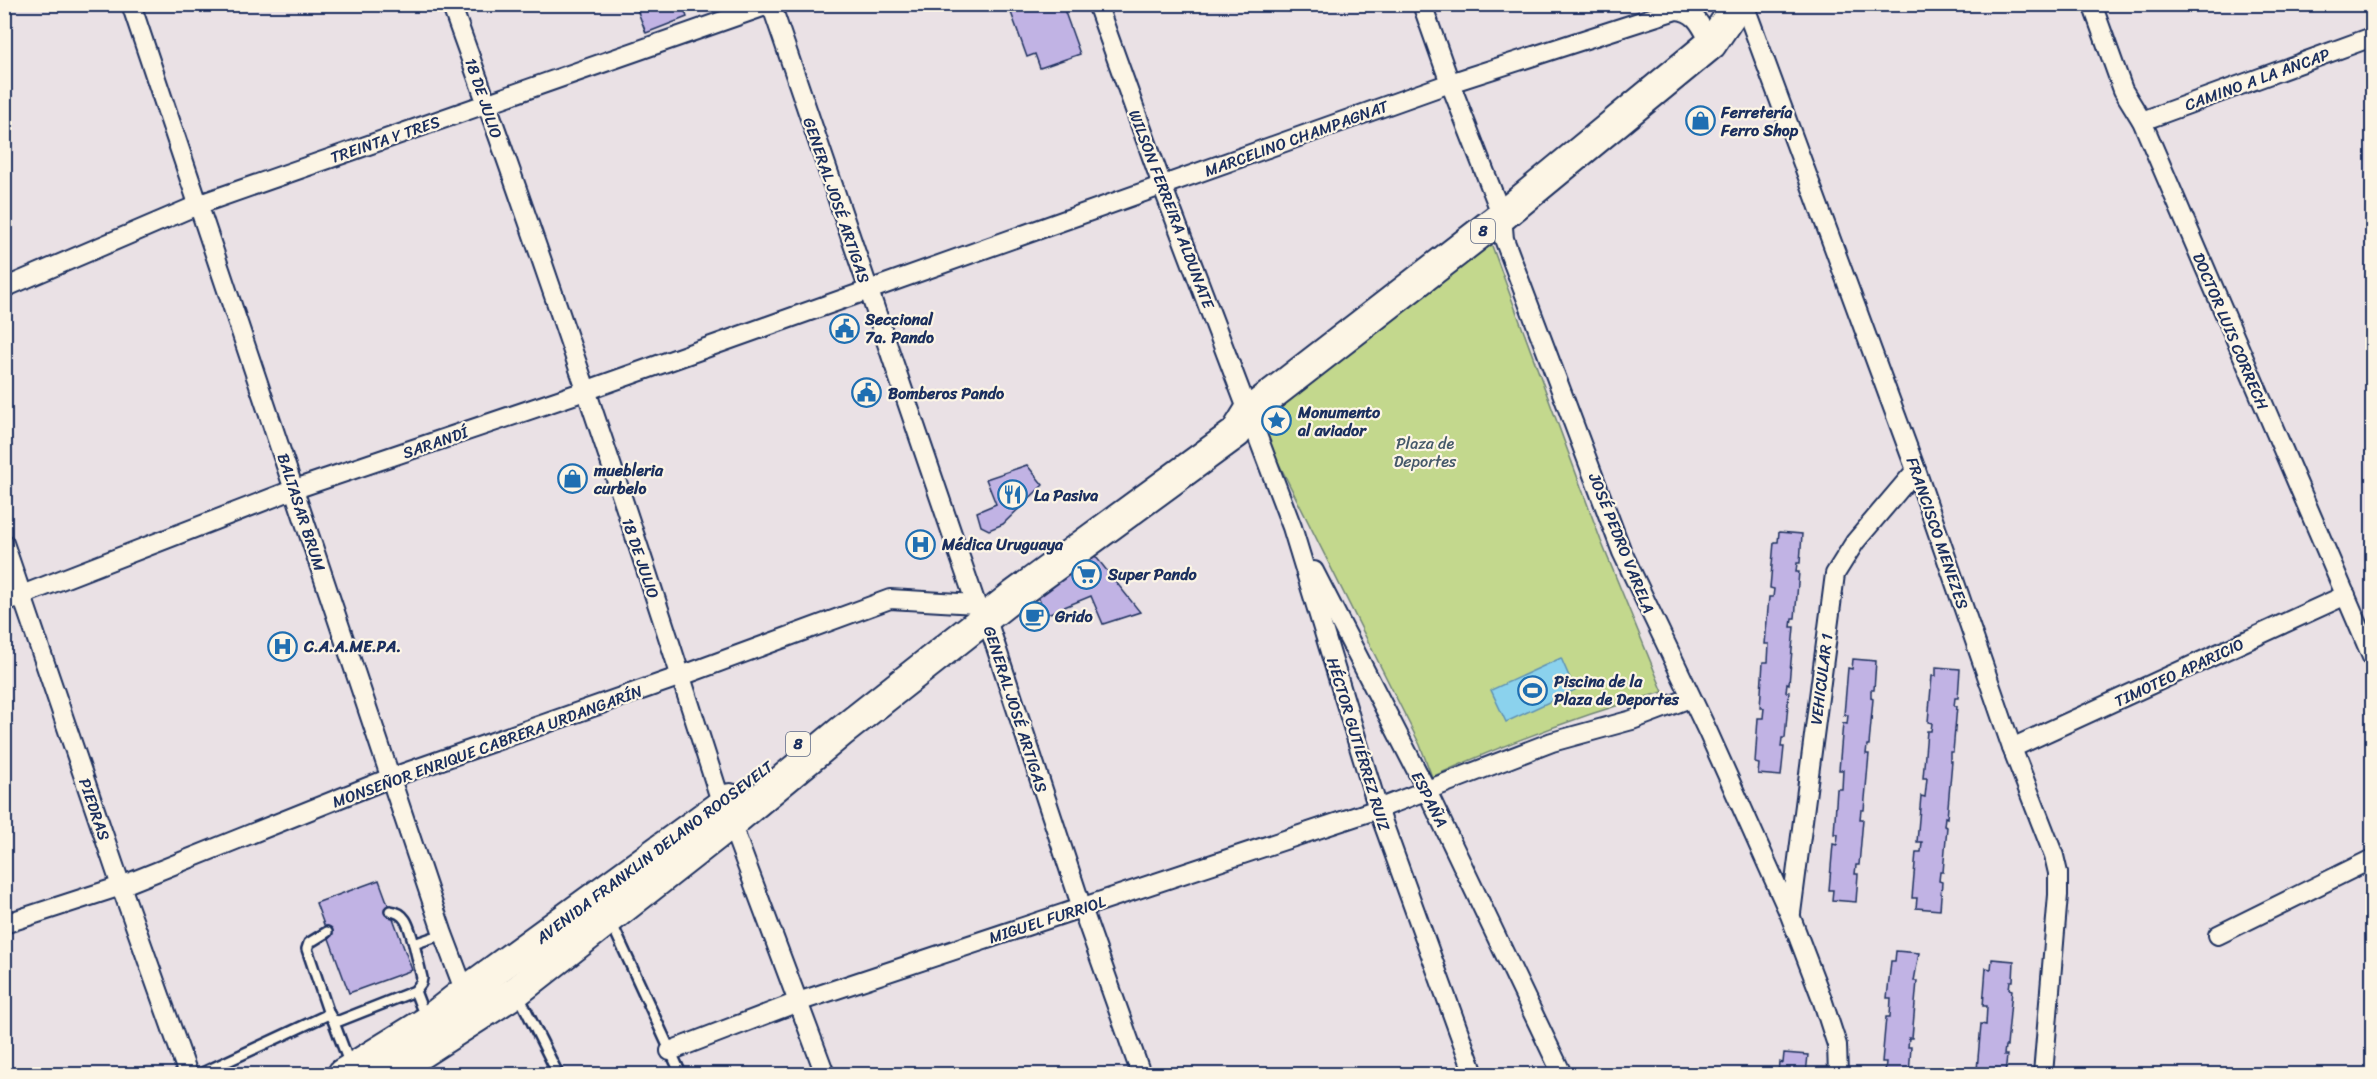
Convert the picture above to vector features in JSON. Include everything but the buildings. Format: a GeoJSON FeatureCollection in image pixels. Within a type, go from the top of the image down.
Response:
{"type":"FeatureCollection","features":[{"type":"Feature","properties":{"kind":"highway","name":"AVENIDA FRANKLIN DELANO ROOSEVELT"},"geometry":{"type":"LineString","coordinates":[[388,1074],[472,1004],[842,731],[981,610],[1236,433],[1249,412],[1502,216],[1711,44],[1738,4]]}},
{"type":"Feature","properties":{"kind":"highway","name":"AVENIDA FRANKLIN DELANO ROOSEVELT"},"geometry":{"type":"LineString","coordinates":[[349,1073],[427,1022],[472,1004],[517,991],[610,919],[727,814]]}},
{"type":"Feature","properties":{"kind":"street","name":"BALTASAR BRUM"},"geometry":{"type":"LineString","coordinates":[[131,4],[200,204],[443,934],[472,1004]]}},
{"type":"Feature","properties":{"kind":"street","name":"18 DE JULIO"},"geometry":{"type":"LineString","coordinates":[[451,4],[487,103],[727,814],[825,1074]]}},
{"type":"Feature","properties":{"kind":"street","name":"TREINTA Y TRES"},"geometry":{"type":"LineString","coordinates":[[4,288],[200,204],[771,4]]}},
{"type":"Feature","properties":{"kind":"street","name":"GENERAL JOSÉ ARTIGAS"},"geometry":{"type":"LineString","coordinates":[[771,4],[1141,1074]]}},
{"type":"Feature","properties":{"kind":"street","name":"WILSON FERREIRA ALDUNATE"},"geometry":{"type":"LineString","coordinates":[[1097,4],[1162,185],[1249,412]]}},
{"type":"Feature","properties":{"kind":"street","name":"JOSÉ PEDRO VARELA"},"geometry":{"type":"LineString","coordinates":[[1422,4],[1502,216],[1504,238],[1622,552],[1708,732],[1790,915],[1837,1044],[1838,1074]]}},
{"type":"Feature","properties":{"kind":"street","name":"FRANCISCO MENEZES"},"geometry":{"type":"LineString","coordinates":[[1744,4],[1916,470],[2012,748],[2054,856],[2058,873],[2043,1074]]}},
{"type":"Feature","properties":{"kind":"street","name":"DOCTOR LUIS CORRECH"},"geometry":{"type":"LineString","coordinates":[[2092,4],[2123,90],[2142,121],[2373,657]]}},
{"type":"Feature","properties":{"kind":"street","name":"MARCELINO CHAMPAGNAT"},"geometry":{"type":"LineString","coordinates":[[868,290],[1450,83],[1677,10],[1686,10],[1694,15],[1711,44]]}},
{"type":"Feature","properties":{"kind":"street","name":"CAMINO A LA ANCAP"},"geometry":{"type":"LineString","coordinates":[[2142,121],[2373,37]]}},
{"type":"Feature","properties":{"kind":"street","name":"SARANDÍ"},"geometry":{"type":"LineString","coordinates":[[4,602],[295,489],[585,391],[868,290]]}},
{"type":"Feature","properties":{"kind":"street","name":"HÉCTOR GUTIÉRREZ RUIZ"},"geometry":{"type":"LineString","coordinates":[[1249,412],[1292,527],[1378,809],[1474,1074]]}},
{"type":"Feature","properties":{"kind":"street","name":"VEHICULAR 1"},"geometry":{"type":"LineString","coordinates":[[1790,915],[1835,574],[1855,542],[1916,470]]}},
{"type":"Feature","properties":{"kind":"street","name":"ESPAÑA"},"geometry":{"type":"LineString","coordinates":[[1292,527],[1426,789],[1562,1074]]}},
{"type":"Feature","properties":{"kind":"street","name":"PIEDRAS"},"geometry":{"type":"LineString","coordinates":[[4,543],[188,1074]]}},
{"type":"Feature","properties":{"kind":"street","name":"TIMOTEO APARICIO"},"geometry":{"type":"LineString","coordinates":[[2012,748],[2346,595]]}},
{"type":"Feature","properties":{"kind":"street","name":"MONSEÑOR ENRIQUE CABRERA URDANGARÍN"},"geometry":{"type":"LineString","coordinates":[[4,924],[121,885],[390,778],[681,676],[890,599],[981,610]]}},
{"type":"Feature","properties":{"kind":"street","name":"MIGUEL FURRIOL"},"geometry":{"type":"LineString","coordinates":[[670,1051],[798,1002],[1378,809],[1551,742],[1632,720],[1690,698]]}},
{"type":"Feature","properties":{"kind":"street"},"geometry":{"type":"LineString","coordinates":[[2218,935],[2373,859]]}},
{"type":"Feature","properties":{"kind":"lane"},"geometry":{"type":"LineString","coordinates":[[331,1017],[339,1021],[415,991],[421,983],[422,978],[414,944],[404,916],[390,911]]}},
{"type":"Feature","properties":{"kind":"lane"},"geometry":{"type":"LineString","coordinates":[[610,919],[681,1074]]}},
{"type":"Feature","properties":{"kind":"lane"},"geometry":{"type":"LineString","coordinates":[[327,932],[309,943],[307,950],[349,1073]]}},
{"type":"Feature","properties":{"kind":"lane"},"geometry":{"type":"LineString","coordinates":[[414,944],[443,934]]}},
{"type":"Feature","properties":{"kind":"lane"},"geometry":{"type":"LineString","coordinates":[[415,991],[427,1022]]}},
{"type":"Feature","properties":{"kind":"lane"},"geometry":{"type":"LineString","coordinates":[[517,991],[558,1074]]}},
{"type":"Feature","properties":{"kind":"lane"},"geometry":{"type":"LineString","coordinates":[[200,1074],[331,1017]]}},
{"type":"Feature","properties":{"kind":"green space","name":"Plaza de Deportes"},"geometry":{"type":"Polygon","coordinates":[[[1488,235],[1601,541],[1663,692],[1546,730],[1432,777],[1420,745],[1272,450],[1257,413],[1488,235]]]}},
{"type":"Feature","properties":{"kind":"water","name":"Piscina de la Plaza de Deportes"},"geometry":{"type":"Polygon","coordinates":[[[1561,658],[1575,690],[1506,722],[1491,690],[1561,658]]]}},
{"type":"Feature","properties":{"kind":"place","name":"Ferretería Ferro Shop"},"geometry":{"type":"Point","coordinates":[1700,121]}},
{"type":"Feature","properties":{"kind":"place","name":"Seccional 7a. Pando"},"geometry":{"type":"Point","coordinates":[844,328]}},
{"type":"Feature","properties":{"kind":"place","name":"Bomberos Pando"},"geometry":{"type":"Point","coordinates":[867,393]}},
{"type":"Feature","properties":{"kind":"place","name":"Monumento al aviador"},"geometry":{"type":"Point","coordinates":[1277,421]}},
{"type":"Feature","properties":{"kind":"place","name":"muebleria curbelo"},"geometry":{"type":"Point","coordinates":[573,479]}},
{"type":"Feature","properties":{"kind":"place","name":"La Pasiva"},"geometry":{"type":"Point","coordinates":[1013,495]}},
{"type":"Feature","properties":{"kind":"place","name":"Médica Uruguaya"},"geometry":{"type":"Point","coordinates":[921,544]}},
{"type":"Feature","properties":{"kind":"place","name":"Super Pando"},"geometry":{"type":"Point","coordinates":[1087,574]}},
{"type":"Feature","properties":{"kind":"place","name":"Grido"},"geometry":{"type":"Point","coordinates":[1034,616]}},
{"type":"Feature","properties":{"kind":"place","name":"C.A.A.ME.PA."},"geometry":{"type":"Point","coordinates":[283,646]}},
{"type":"Feature","properties":{"kind":"place","name":"Piscina de la Plaza de Deportes"},"geometry":{"type":"Point","coordinates":[1533,690]}}]}
